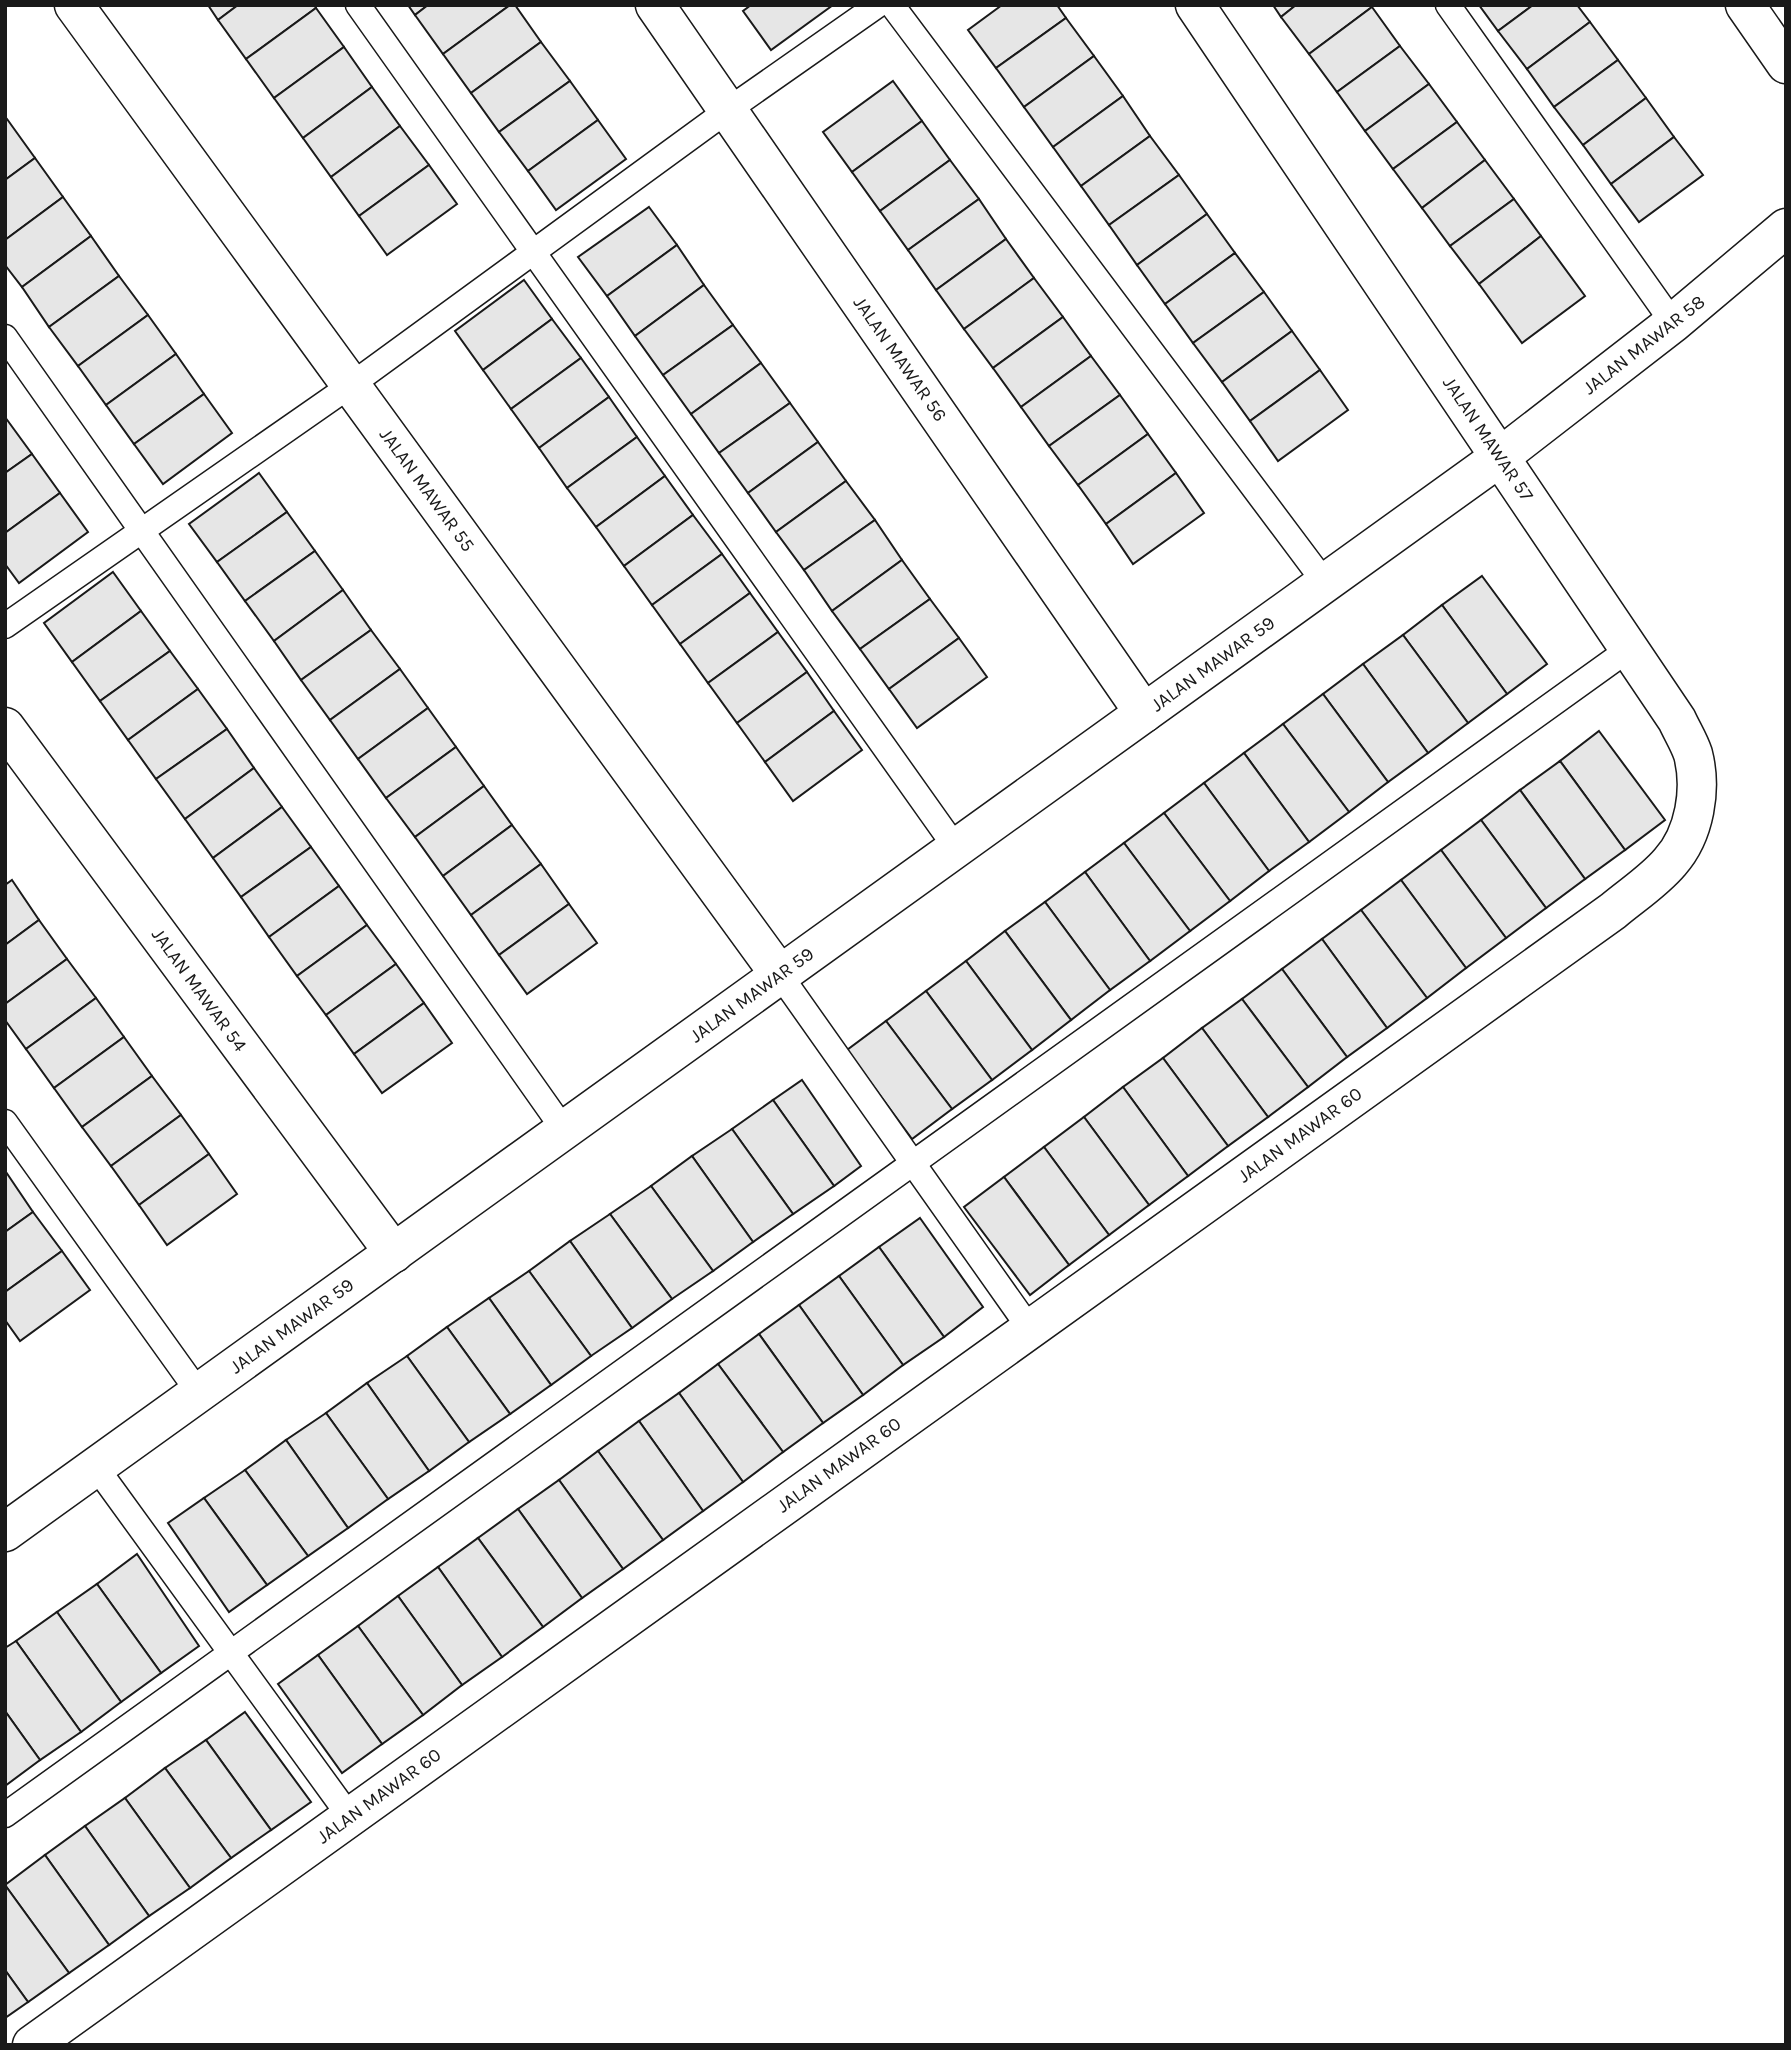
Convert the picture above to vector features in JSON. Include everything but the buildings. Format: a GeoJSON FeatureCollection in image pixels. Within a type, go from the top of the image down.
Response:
{"type":"FeatureCollection","features":[{"type":"Feature","properties":{"kind":"street","name":"JALAN MAWAR 55"},"geometry":{"type":"LineString","coordinates":[[74,5],[780,975]]}},
{"type":"Feature","properties":{"kind":"street","name":"JALAN MAWAR 56"},"geometry":{"type":"LineString","coordinates":[[655,5],[1144,713]]}},
{"type":"Feature","properties":{"kind":"street","name":"JALAN MAWAR 57"},"geometry":{"type":"LineString","coordinates":[[1195,5],[1677,719],[1693,754],[1697,791],[1690,827],[1672,860],[1646,885]]}},
{"type":"Feature","properties":{"kind":"street"},"geometry":{"type":"LineString","coordinates":[[1745,5],[1786,64]]}},
{"type":"Feature","properties":{"kind":"street","name":"JALAN MAWAR 58"},"geometry":{"type":"LineString","coordinates":[[1500,457],[1673,324],[1786,228]]}},
{"type":"Feature","properties":{"kind":"street","name":"JALAN MAWAR 59"},"geometry":{"type":"LineString","coordinates":[[12,1514],[96,1467],[1500,457]]}},
{"type":"Feature","properties":{"kind":"street","name":"JALAN MAWAR 54"},"geometry":{"type":"LineString","coordinates":[[5,727],[394,1253]]}},
{"type":"Feature","properties":{"kind":"street","name":"JALAN MAWAR 60"},"geometry":{"type":"LineString","coordinates":[[32,2045],[1646,885]]}},
{"type":"Feature","properties":{"kind":"lane"},"geometry":{"type":"LineString","coordinates":[[358,5],[957,848]]}},
{"type":"Feature","properties":{"kind":"lane"},"geometry":{"type":"LineString","coordinates":[[5,626],[351,385],[728,110],[878,5]]}},
{"type":"Feature","properties":{"kind":"lane"},"geometry":{"type":"LineString","coordinates":[[892,5],[1325,583]]}},
{"type":"Feature","properties":{"kind":"lane"},"geometry":{"type":"LineString","coordinates":[[1448,5],[1673,324]]}},
{"type":"Feature","properties":{"kind":"lane"},"geometry":{"type":"LineString","coordinates":[[5,337],[564,1130]]}},
{"type":"Feature","properties":{"kind":"lane"},"geometry":{"type":"LineString","coordinates":[[5,1815],[1629,649]]}},
{"type":"Feature","properties":{"kind":"lane"},"geometry":{"type":"LineString","coordinates":[[780,975],[1030,1329]]}},
{"type":"Feature","properties":{"kind":"lane"},"geometry":{"type":"LineString","coordinates":[[5,1122],[199,1393]]}},
{"type":"Feature","properties":{"kind":"lane"},"geometry":{"type":"LineString","coordinates":[[96,1467],[350,1817]]}}]}
